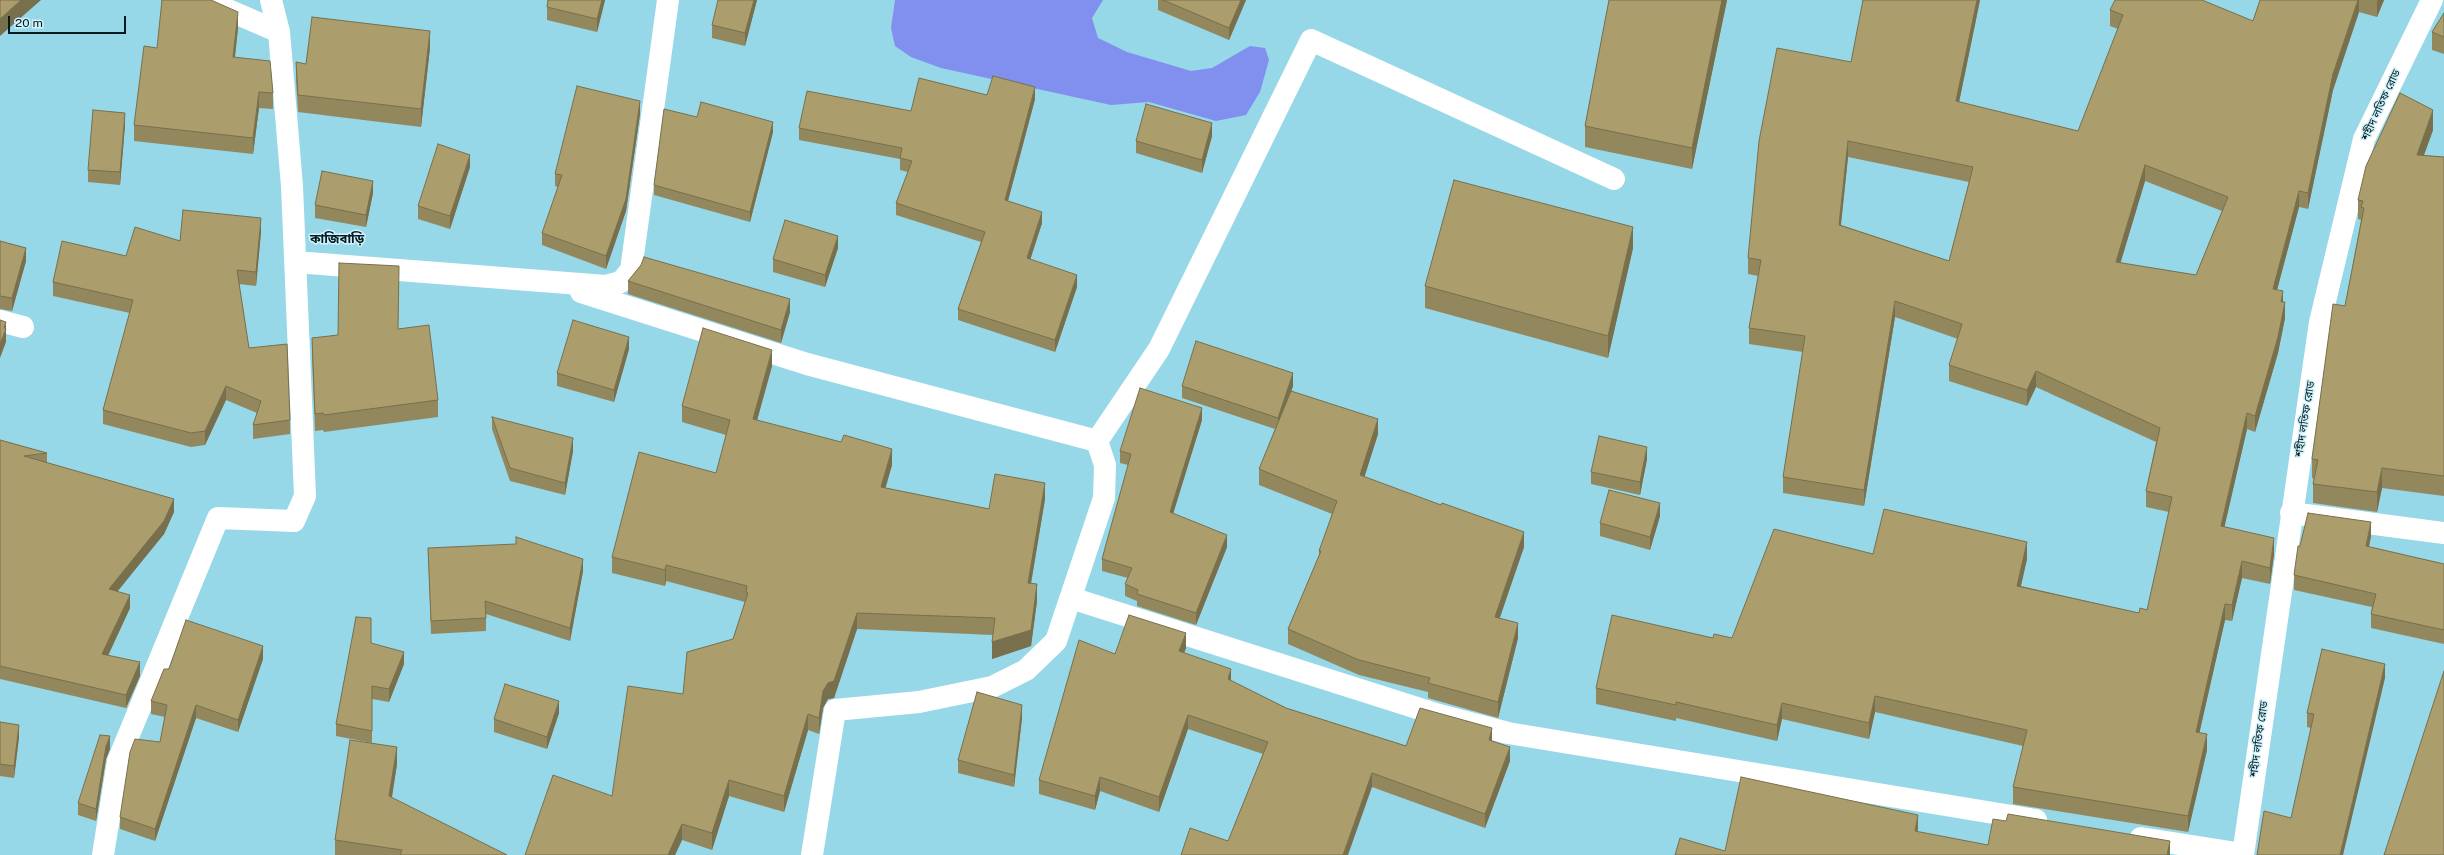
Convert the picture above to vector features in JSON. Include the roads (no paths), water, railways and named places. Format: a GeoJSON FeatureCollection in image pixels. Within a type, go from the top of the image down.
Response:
{"type":"FeatureCollection","features":[{"type":"Feature","properties":{"kind":"street"},"geometry":{"type":"LineString","coordinates":[[205,0],[279,32]]}},
{"type":"Feature","properties":{"kind":"street"},"geometry":{"type":"LineString","coordinates":[[103,855],[118,761],[218,518],[294,521],[305,496],[292,186],[279,32],[271,0]]}},
{"type":"Feature","properties":{"kind":"street"},"geometry":{"type":"LineString","coordinates":[[295,262],[606,286],[622,282],[630,270],[668,0]]}},
{"type":"Feature","properties":{"kind":"street","name":"শহীদ লতিফ রোড"},"geometry":{"type":"LineString","coordinates":[[2243,855],[2291,513],[2320,322],[2364,139],[2432,0]]}},
{"type":"Feature","properties":{"kind":"street"},"geometry":{"type":"LineString","coordinates":[[1097,441],[1159,349],[1311,40],[1614,179]]}},
{"type":"Feature","properties":{"kind":"street"},"geometry":{"type":"LineString","coordinates":[[548,282],[807,364],[1097,441]]}},
{"type":"Feature","properties":{"kind":"street"},"geometry":{"type":"LineString","coordinates":[[0,321],[23,327]]}},
{"type":"Feature","properties":{"kind":"street"},"geometry":{"type":"LineString","coordinates":[[812,855],[835,710],[919,702],[992,687],[1026,670],[1056,641],[1104,498],[1105,465],[1097,441]]}},
{"type":"Feature","properties":{"kind":"street"},"geometry":{"type":"LineString","coordinates":[[2291,513],[2444,533]]}},
{"type":"Feature","properties":{"kind":"street"},"geometry":{"type":"LineString","coordinates":[[1071,598],[1439,715],[1508,733],[2055,823]]}},
{"type":"Feature","properties":{"kind":"street"},"geometry":{"type":"LineString","coordinates":[[2118,834],[2243,855]]}},
{"type":"Feature","properties":{"kind":"water"},"geometry":{"type":"Polygon","coordinates":[[[895,0],[1103,0],[1092,18],[1098,38],[1127,52],[1191,71],[1212,68],[1250,46],[1265,48],[1269,60],[1260,92],[1246,115],[1216,121],[1149,102],[1111,105],[941,68],[911,57],[895,46],[891,28],[895,0]]]}},
{"type":"Feature","properties":{"kind":"district","name":"কাজিবাড়ি"},"geometry":{"type":"Point","coordinates":[337,239]}}]}
